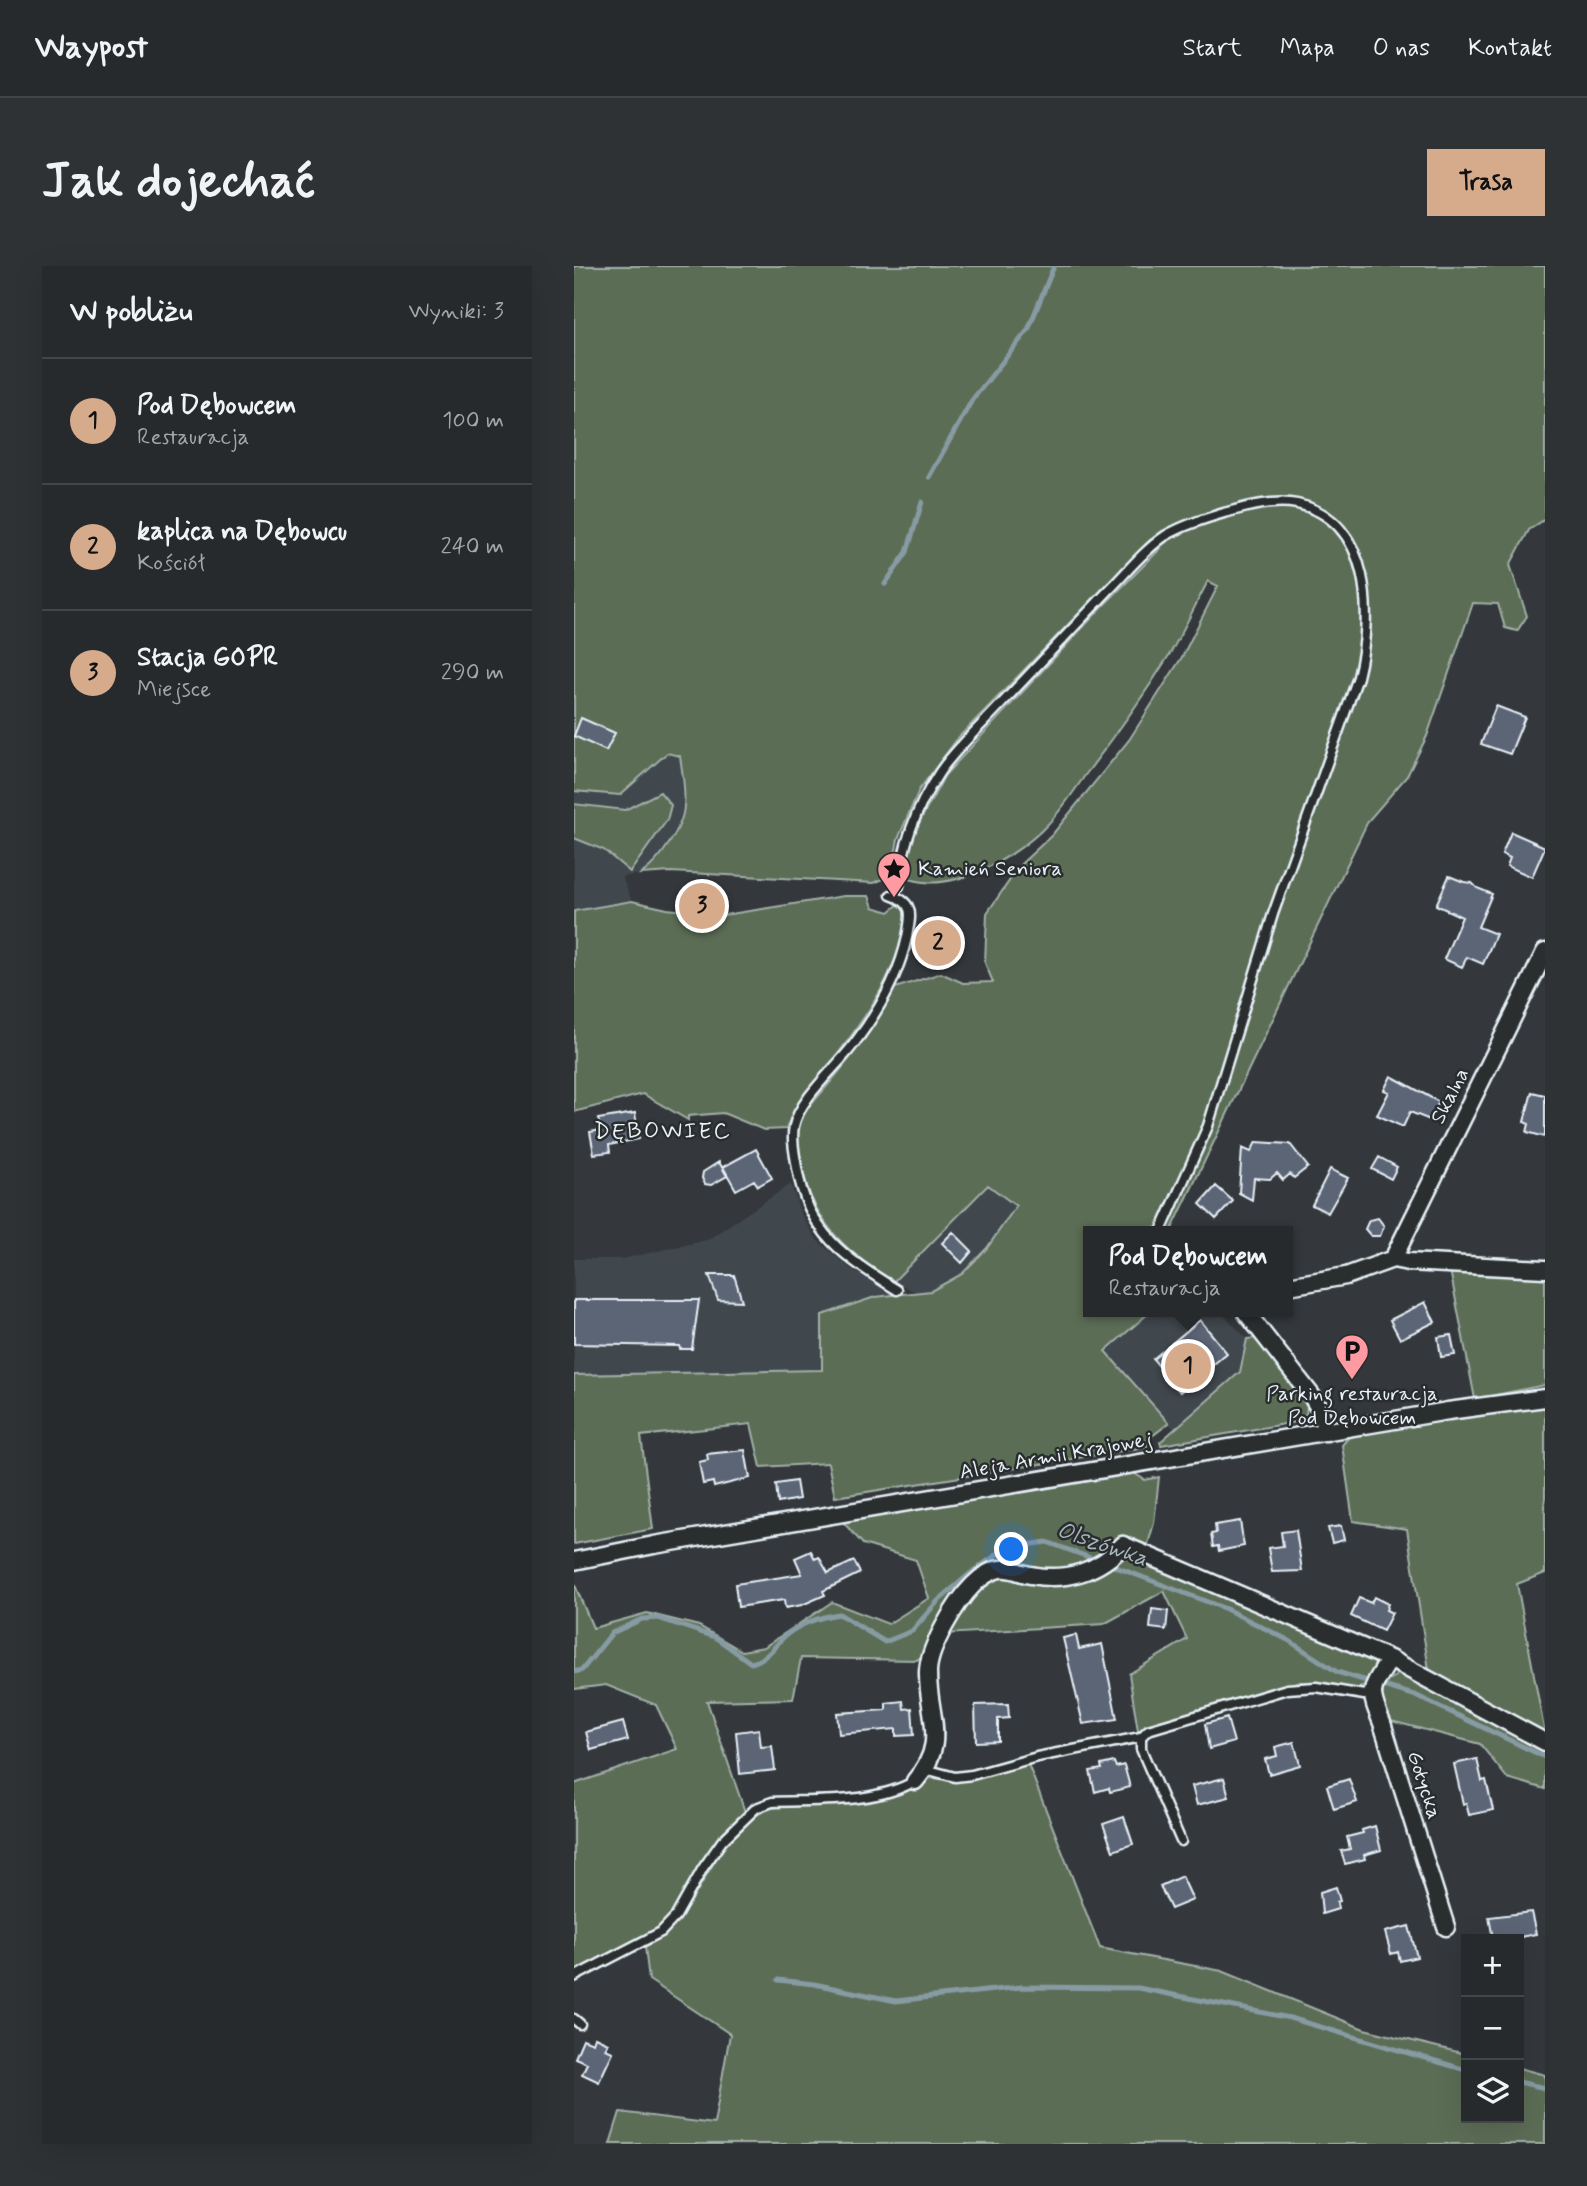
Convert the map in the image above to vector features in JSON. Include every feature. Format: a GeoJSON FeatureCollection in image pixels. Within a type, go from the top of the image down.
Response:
{"type":"FeatureCollection","features":[{"type":"Feature","properties":{"kind":"street","name":"Skalna"},"geometry":{"type":"LineString","coordinates":[[1393,1259],[1545,952]]}},
{"type":"Feature","properties":{"kind":"street"},"geometry":{"type":"LineString","coordinates":[[1293,1285],[1346,1276],[1393,1259],[1545,1269]]}},
{"type":"Feature","properties":{"kind":"street"},"geometry":{"type":"LineString","coordinates":[[1250,1317],[1311,1395],[1320,1410],[1326,1432]]}},
{"type":"Feature","properties":{"kind":"street","name":"Aleja Armii Krajowej"},"geometry":{"type":"LineString","coordinates":[[574,1561],[681,1540],[1448,1411],[1545,1398]]}},
{"type":"Feature","properties":{"kind":"street"},"geometry":{"type":"LineString","coordinates":[[920,1775],[935,1738],[929,1662],[941,1634],[969,1589],[981,1578],[998,1569],[1057,1578],[1098,1567],[1114,1556],[1123,1545],[1386,1665],[1545,1742]]}},
{"type":"Feature","properties":{"kind":"street"},"geometry":{"type":"LineString","coordinates":[[1371,1691],[1386,1665]]}},
{"type":"Feature","properties":{"kind":"street","name":"Gotycka"},"geometry":{"type":"LineString","coordinates":[[1371,1691],[1446,1927]]}},
{"type":"Feature","properties":{"kind":"lane"},"geometry":{"type":"LineString","coordinates":[[899,886],[905,843],[918,811],[940,771],[1044,658],[1144,554],[1164,537],[1192,523],[1241,508],[1294,503],[1314,508],[1332,520],[1352,544],[1360,566],[1366,606],[1365,647],[1358,677],[1273,914],[1208,1126],[1163,1226]]}},
{"type":"Feature","properties":{"kind":"lane"},"geometry":{"type":"LineString","coordinates":[[891,895],[900,898],[911,912],[905,945],[896,972],[874,1015],[853,1045],[810,1096],[793,1131],[800,1187],[807,1208],[823,1233],[851,1261],[897,1290]]}},
{"type":"Feature","properties":{"kind":"lane"},"geometry":{"type":"LineString","coordinates":[[574,1977],[640,1944],[670,1923],[722,1841],[756,1808],[772,1802],[881,1794],[903,1788],[920,1775],[972,1775],[1037,1757],[1141,1737],[1157,1727],[1287,1689],[1316,1687],[1364,1695],[1371,1691]]}},
{"type":"Feature","properties":{"kind":"lane"},"geometry":{"type":"LineString","coordinates":[[1141,1737],[1142,1749],[1181,1842]]}},
{"type":"Feature","properties":{"kind":"shaded area"},"geometry":{"type":"Polygon","coordinates":[[[668,753],[680,756],[684,808],[681,820],[662,854],[652,867],[641,874],[622,877],[632,901],[574,911],[574,791],[620,795],[668,753]]]}},
{"type":"Feature","properties":{"kind":"shaded area"},"geometry":{"type":"Polygon","coordinates":[[[791,1184],[800,1212],[817,1240],[850,1268],[895,1296],[875,1297],[823,1370],[574,1375],[574,1259],[622,1259],[707,1240],[791,1184]]]}},
{"type":"Feature","properties":{"kind":"shaded area"},"geometry":{"type":"Polygon","coordinates":[[[988,1185],[1016,1206],[987,1248],[962,1274],[931,1291],[917,1293],[894,1281],[988,1185]]]}},
{"type":"Feature","properties":{"kind":"shaded area"},"geometry":{"type":"Polygon","coordinates":[[[1144,1317],[1226,1317],[1247,1339],[1240,1371],[1174,1429],[1104,1351],[1144,1317]]]}},
{"type":"Feature","properties":{"kind":"green space"},"geometry":{"type":"Polygon","coordinates":[[[574,266],[1545,266],[1545,519],[1529,530],[1510,565],[1527,616],[1517,631],[1505,628],[1498,604],[1473,603],[1427,736],[1407,776],[1368,821],[1173,1226],[1083,1226],[1083,1317],[1144,1317],[1105,1351],[1169,1423],[1147,1440],[1147,1447],[835,1497],[828,1463],[761,1467],[751,1424],[641,1436],[653,1529],[574,1544],[574,1375],[822,1370],[822,1315],[875,1297],[931,1291],[962,1274],[987,1248],[1016,1206],[988,1185],[894,1281],[844,1245],[820,1214],[804,1177],[798,1140],[799,1125],[803,1114],[864,1039],[895,988],[941,973],[963,983],[993,982],[985,963],[987,913],[1021,864],[1052,835],[1129,740],[1182,657],[1218,586],[1208,581],[1161,668],[1058,813],[1019,849],[965,877],[927,882],[910,879],[905,862],[912,836],[945,775],[1161,548],[1150,540],[958,738],[919,790],[898,839],[893,866],[886,878],[874,883],[671,872],[641,874],[669,844],[683,815],[680,756],[667,753],[620,795],[574,791],[574,266]]]}},
{"type":"Feature","properties":{"kind":"green space"},"geometry":{"type":"Polygon","coordinates":[[[660,792],[671,805],[667,820],[630,872],[604,850],[574,838],[574,804],[625,810],[660,792]]]}},
{"type":"Feature","properties":{"kind":"green space"},"geometry":{"type":"Polygon","coordinates":[[[844,896],[869,896],[873,907],[889,912],[899,904],[907,909],[904,931],[898,952],[879,993],[855,1031],[799,1104],[786,1129],[764,1130],[723,1113],[688,1116],[688,1120],[643,1094],[574,1112],[574,911],[632,901],[667,909],[724,915],[844,896]]]}},
{"type":"Feature","properties":{"kind":"green space"},"geometry":{"type":"Polygon","coordinates":[[[1450,1270],[1545,1276],[1545,1385],[1475,1399],[1450,1270]]]}},
{"type":"Feature","properties":{"kind":"green space"},"geometry":{"type":"Polygon","coordinates":[[[1257,1338],[1308,1399],[1306,1414],[1296,1422],[1161,1445],[1160,1442],[1240,1372],[1247,1339],[1257,1338]]]}},
{"type":"Feature","properties":{"kind":"green space"},"geometry":{"type":"Polygon","coordinates":[[[1545,1405],[1545,1573],[1517,1584],[1545,1734],[1429,1670],[1407,1529],[1353,1521],[1342,1445],[1349,1437],[1545,1405]]]}},
{"type":"Feature","properties":{"kind":"green space"},"geometry":{"type":"Polygon","coordinates":[[[1132,1472],[1145,1480],[1159,1477],[1154,1523],[1146,1551],[1110,1554],[1071,1572],[998,1565],[929,1650],[917,1660],[801,1658],[793,1699],[707,1701],[745,1812],[700,1866],[668,1920],[643,1938],[574,1974],[574,1784],[677,1749],[656,1705],[606,1685],[574,1689],[574,1583],[593,1628],[647,1613],[699,1626],[742,1651],[764,1647],[832,1602],[888,1624],[929,1598],[916,1560],[863,1544],[842,1521],[1132,1472]]]}},
{"type":"Feature","properties":{"kind":"green space"},"geometry":{"type":"Polygon","coordinates":[[[1125,1550],[1372,1659],[1376,1668],[1373,1668],[1367,1682],[1355,1690],[1324,1683],[1297,1682],[1158,1722],[1138,1731],[1129,1674],[1187,1639],[1164,1591],[1104,1624],[946,1634],[968,1597],[1000,1574],[1037,1581],[1125,1550]]]}},
{"type":"Feature","properties":{"kind":"green space"},"geometry":{"type":"Polygon","coordinates":[[[1395,1673],[1402,1673],[1545,1748],[1545,1789],[1507,1778],[1480,1744],[1387,1720],[1378,1698],[1382,1696],[1385,1682],[1396,1676],[1395,1673]]]}},
{"type":"Feature","properties":{"kind":"green space"},"geometry":{"type":"Polygon","coordinates":[[[1028,1764],[1100,1948],[1222,1971],[1364,2029],[1461,2053],[1461,2123],[1524,2123],[1524,2069],[1545,2075],[1545,2144],[610,2144],[620,2112],[714,2124],[730,2034],[649,1980],[645,1947],[679,1919],[718,1856],[741,1827],[772,1808],[882,1798],[905,1792],[929,1778],[972,1779],[1028,1764]]]}},
{"type":"Feature","properties":{"kind":"building"},"geometry":{"type":"Polygon","coordinates":[[[1496,706],[1525,717],[1510,754],[1481,744],[1496,706]]]}},
{"type":"Feature","properties":{"kind":"building"},"geometry":{"type":"Polygon","coordinates":[[[581,718],[615,733],[606,751],[574,736],[581,718]]]}},
{"type":"Feature","properties":{"kind":"building"},"geometry":{"type":"Polygon","coordinates":[[[1511,832],[1545,847],[1532,877],[1507,866],[1510,858],[1502,854],[1511,832]]]}},
{"type":"Feature","properties":{"kind":"building"},"geometry":{"type":"Polygon","coordinates":[[[1449,876],[1472,883],[1492,894],[1478,927],[1496,934],[1483,964],[1467,957],[1462,967],[1444,959],[1462,917],[1436,905],[1449,876]]]}},
{"type":"Feature","properties":{"kind":"building"},"geometry":{"type":"Polygon","coordinates":[[[946,930],[951,950],[930,956],[925,935],[946,930]]]}},
{"type":"Feature","properties":{"kind":"building"},"geometry":{"type":"Polygon","coordinates":[[[1391,1076],[1439,1102],[1430,1120],[1410,1112],[1403,1127],[1377,1115],[1389,1092],[1384,1090],[1391,1076]]]}},
{"type":"Feature","properties":{"kind":"building"},"geometry":{"type":"Polygon","coordinates":[[[1532,1092],[1545,1095],[1545,1137],[1527,1132],[1529,1124],[1524,1122],[1532,1092]]]}},
{"type":"Feature","properties":{"kind":"building"},"geometry":{"type":"Polygon","coordinates":[[[635,1113],[639,1139],[609,1145],[610,1152],[594,1154],[590,1132],[601,1130],[598,1119],[635,1113]]]}},
{"type":"Feature","properties":{"kind":"building"},"geometry":{"type":"Polygon","coordinates":[[[1256,1142],[1290,1144],[1308,1167],[1294,1178],[1290,1174],[1283,1180],[1277,1173],[1270,1179],[1254,1178],[1252,1200],[1239,1193],[1242,1148],[1251,1152],[1256,1142]]]}},
{"type":"Feature","properties":{"kind":"building"},"geometry":{"type":"Polygon","coordinates":[[[756,1149],[772,1178],[758,1186],[754,1180],[736,1190],[723,1167],[756,1149]]]}},
{"type":"Feature","properties":{"kind":"building"},"geometry":{"type":"Polygon","coordinates":[[[1379,1157],[1397,1167],[1391,1179],[1372,1169],[1379,1157]]]}},
{"type":"Feature","properties":{"kind":"building"},"geometry":{"type":"Polygon","coordinates":[[[719,1162],[727,1176],[711,1185],[705,1184],[703,1172],[719,1162]]]}},
{"type":"Feature","properties":{"kind":"building"},"geometry":{"type":"Polygon","coordinates":[[[1330,1169],[1348,1178],[1328,1213],[1312,1205],[1330,1169]]]}},
{"type":"Feature","properties":{"kind":"building"},"geometry":{"type":"Polygon","coordinates":[[[1216,1186],[1233,1201],[1216,1219],[1200,1204],[1216,1186]]]}},
{"type":"Feature","properties":{"kind":"building"},"geometry":{"type":"Polygon","coordinates":[[[1378,1218],[1384,1226],[1380,1236],[1371,1236],[1365,1229],[1369,1220],[1378,1218]]]}},
{"type":"Feature","properties":{"kind":"building"},"geometry":{"type":"Polygon","coordinates":[[[953,1232],[972,1251],[962,1263],[942,1243],[953,1232]]]}},
{"type":"Feature","properties":{"kind":"building"},"geometry":{"type":"Polygon","coordinates":[[[709,1275],[734,1275],[742,1301],[718,1300],[709,1275]]]}},
{"type":"Feature","properties":{"kind":"building"},"geometry":{"type":"Polygon","coordinates":[[[574,1300],[699,1300],[692,1349],[680,1349],[679,1346],[574,1344],[574,1300]]]}},
{"type":"Feature","properties":{"kind":"building"},"geometry":{"type":"Polygon","coordinates":[[[1425,1302],[1435,1322],[1400,1339],[1390,1320],[1425,1302]]]}},
{"type":"Feature","properties":{"kind":"building"},"geometry":{"type":"Polygon","coordinates":[[[1200,1320],[1227,1353],[1180,1392],[1153,1359],[1200,1320]]]}},
{"type":"Feature","properties":{"kind":"building"},"geometry":{"type":"Polygon","coordinates":[[[1451,1335],[1455,1355],[1441,1357],[1438,1337],[1451,1335]]]}},
{"type":"Feature","properties":{"kind":"building"},"geometry":{"type":"Polygon","coordinates":[[[745,1450],[750,1478],[714,1487],[713,1482],[703,1484],[699,1462],[708,1460],[707,1454],[745,1450]]]}},
{"type":"Feature","properties":{"kind":"building"},"geometry":{"type":"Polygon","coordinates":[[[796,1481],[799,1499],[778,1503],[776,1484],[796,1481]]]}},
{"type":"Feature","properties":{"kind":"building"},"geometry":{"type":"Polygon","coordinates":[[[1240,1521],[1244,1546],[1219,1551],[1218,1546],[1213,1547],[1211,1534],[1216,1533],[1215,1525],[1240,1521]]]}},
{"type":"Feature","properties":{"kind":"building"},"geometry":{"type":"Polygon","coordinates":[[[1341,1526],[1344,1540],[1332,1543],[1328,1528],[1341,1526]]]}},
{"type":"Feature","properties":{"kind":"building"},"geometry":{"type":"Polygon","coordinates":[[[1296,1530],[1302,1571],[1272,1572],[1268,1548],[1283,1546],[1281,1532],[1296,1530]]]}},
{"type":"Feature","properties":{"kind":"building"},"geometry":{"type":"Polygon","coordinates":[[[811,1551],[815,1559],[819,1557],[828,1573],[854,1561],[860,1573],[823,1591],[825,1595],[802,1605],[785,1608],[784,1600],[738,1607],[735,1584],[802,1574],[795,1558],[811,1551]]]}},
{"type":"Feature","properties":{"kind":"building"},"geometry":{"type":"Polygon","coordinates":[[[1374,1597],[1388,1604],[1386,1610],[1392,1613],[1383,1631],[1351,1616],[1359,1598],[1371,1603],[1374,1597]]]}},
{"type":"Feature","properties":{"kind":"building"},"geometry":{"type":"Polygon","coordinates":[[[1152,1609],[1168,1611],[1166,1630],[1150,1628],[1152,1609]]]}},
{"type":"Feature","properties":{"kind":"building"},"geometry":{"type":"Polygon","coordinates":[[[1076,1635],[1079,1649],[1102,1644],[1117,1719],[1083,1724],[1063,1638],[1076,1635]]]}},
{"type":"Feature","properties":{"kind":"building"},"geometry":{"type":"Polygon","coordinates":[[[903,1701],[904,1709],[912,1708],[914,1735],[896,1736],[896,1729],[839,1734],[837,1713],[886,1710],[886,1703],[903,1701]]]}},
{"type":"Feature","properties":{"kind":"building"},"geometry":{"type":"Polygon","coordinates":[[[1008,1704],[1009,1718],[998,1719],[998,1741],[976,1742],[975,1705],[1008,1704]]]}},
{"type":"Feature","properties":{"kind":"building"},"geometry":{"type":"Polygon","coordinates":[[[1227,1718],[1234,1742],[1209,1749],[1205,1724],[1227,1718]]]}},
{"type":"Feature","properties":{"kind":"building"},"geometry":{"type":"Polygon","coordinates":[[[623,1722],[628,1740],[591,1750],[586,1732],[623,1722]]]}},
{"type":"Feature","properties":{"kind":"building"},"geometry":{"type":"Polygon","coordinates":[[[759,1729],[761,1747],[772,1746],[775,1770],[740,1774],[736,1732],[759,1729]]]}},
{"type":"Feature","properties":{"kind":"building"},"geometry":{"type":"Polygon","coordinates":[[[1294,1742],[1300,1765],[1269,1774],[1265,1759],[1277,1756],[1275,1747],[1294,1742]]]}},
{"type":"Feature","properties":{"kind":"building"},"geometry":{"type":"Polygon","coordinates":[[[1477,1759],[1482,1781],[1486,1780],[1493,1810],[1469,1815],[1466,1803],[1463,1804],[1454,1764],[1477,1759]]]}},
{"type":"Feature","properties":{"kind":"building"},"geometry":{"type":"Polygon","coordinates":[[[1114,1762],[1116,1767],[1124,1765],[1130,1787],[1110,1792],[1109,1788],[1095,1792],[1090,1771],[1102,1769],[1101,1765],[1114,1762]]]}},
{"type":"Feature","properties":{"kind":"building"},"geometry":{"type":"Polygon","coordinates":[[[1224,1778],[1229,1797],[1197,1805],[1192,1786],[1224,1778]]]}},
{"type":"Feature","properties":{"kind":"building"},"geometry":{"type":"Polygon","coordinates":[[[1349,1779],[1357,1802],[1334,1809],[1327,1786],[1349,1779]]]}},
{"type":"Feature","properties":{"kind":"building"},"geometry":{"type":"Polygon","coordinates":[[[1124,1817],[1133,1844],[1113,1851],[1103,1824],[1124,1817]]]}},
{"type":"Feature","properties":{"kind":"building"},"geometry":{"type":"Polygon","coordinates":[[[1375,1826],[1381,1850],[1364,1855],[1365,1859],[1345,1864],[1341,1851],[1350,1849],[1347,1837],[1363,1833],[1362,1830],[1375,1826]]]}},
{"type":"Feature","properties":{"kind":"building"},"geometry":{"type":"Polygon","coordinates":[[[1182,1876],[1193,1900],[1171,1909],[1160,1886],[1182,1876]]]}},
{"type":"Feature","properties":{"kind":"building"},"geometry":{"type":"Polygon","coordinates":[[[1336,1887],[1340,1901],[1337,1902],[1338,1909],[1322,1914],[1320,1892],[1336,1887]]]}},
{"type":"Feature","properties":{"kind":"building"},"geometry":{"type":"Polygon","coordinates":[[[1531,1912],[1536,1934],[1524,1936],[1524,1934],[1492,1934],[1489,1917],[1531,1912]]]}},
{"type":"Feature","properties":{"kind":"building"},"geometry":{"type":"Polygon","coordinates":[[[1409,1926],[1417,1957],[1400,1961],[1398,1952],[1391,1954],[1385,1932],[1409,1926]]]}},
{"type":"Feature","properties":{"kind":"building"},"geometry":{"type":"Polygon","coordinates":[[[595,2037],[608,2043],[605,2049],[613,2052],[599,2082],[582,2074],[587,2063],[575,2058],[583,2039],[593,2043],[595,2037]]]}},
{"type":"Feature","properties":{"kind":"waterway"},"geometry":{"type":"LineString","coordinates":[[929,477],[972,400],[1028,330],[1054,266]]}},
{"type":"Feature","properties":{"kind":"waterway"},"geometry":{"type":"LineString","coordinates":[[885,584],[907,552],[922,502]]}},
{"type":"Feature","properties":{"kind":"waterway","name":"Olszówka"},"geometry":{"type":"LineString","coordinates":[[574,1672],[582,1670],[612,1633],[642,1619],[658,1618],[715,1637],[751,1663],[766,1655],[798,1627],[832,1615],[839,1614],[885,1642],[912,1631],[938,1601],[1006,1548],[1047,1542],[1099,1561]]}},
{"type":"Feature","properties":{"kind":"waterway","name":"Olszówka"},"geometry":{"type":"LineString","coordinates":[[1108,1564],[1226,1609],[1288,1640],[1337,1672],[1417,1696],[1545,1757]]}},
{"type":"Feature","properties":{"kind":"waterway"},"geometry":{"type":"LineString","coordinates":[[778,1980],[814,1984],[896,2001],[1021,1987],[1138,1988],[1290,2018],[1461,2069]]}},
{"type":"Feature","properties":{"kind":"waterway"},"geometry":{"type":"LineString","coordinates":[[1524,2083],[1545,2088]]}},
{"type":"Feature","properties":{"kind":"place","name":"Kamień Seniora"},"geometry":{"type":"Point","coordinates":[894,899]}},
{"type":"Feature","properties":{"kind":"place","name":"Stacja GOPR"},"geometry":{"type":"Point","coordinates":[702,906]}},
{"type":"Feature","properties":{"kind":"place","name":"kaplica na Dębowcu"},"geometry":{"type":"Point","coordinates":[938,943]}},
{"type":"Feature","properties":{"kind":"place","name":"Pod Dębowcem"},"geometry":{"type":"Point","coordinates":[1188,1366]}},
{"type":"Feature","properties":{"kind":"place","name":"Parking restauracja Pod Dębowcem"},"geometry":{"type":"Point","coordinates":[1352,1381]}},
{"type":"Feature","properties":{"kind":"district","name":"DĘBOWIEC"},"geometry":{"type":"Point","coordinates":[663,1132]}}]}
